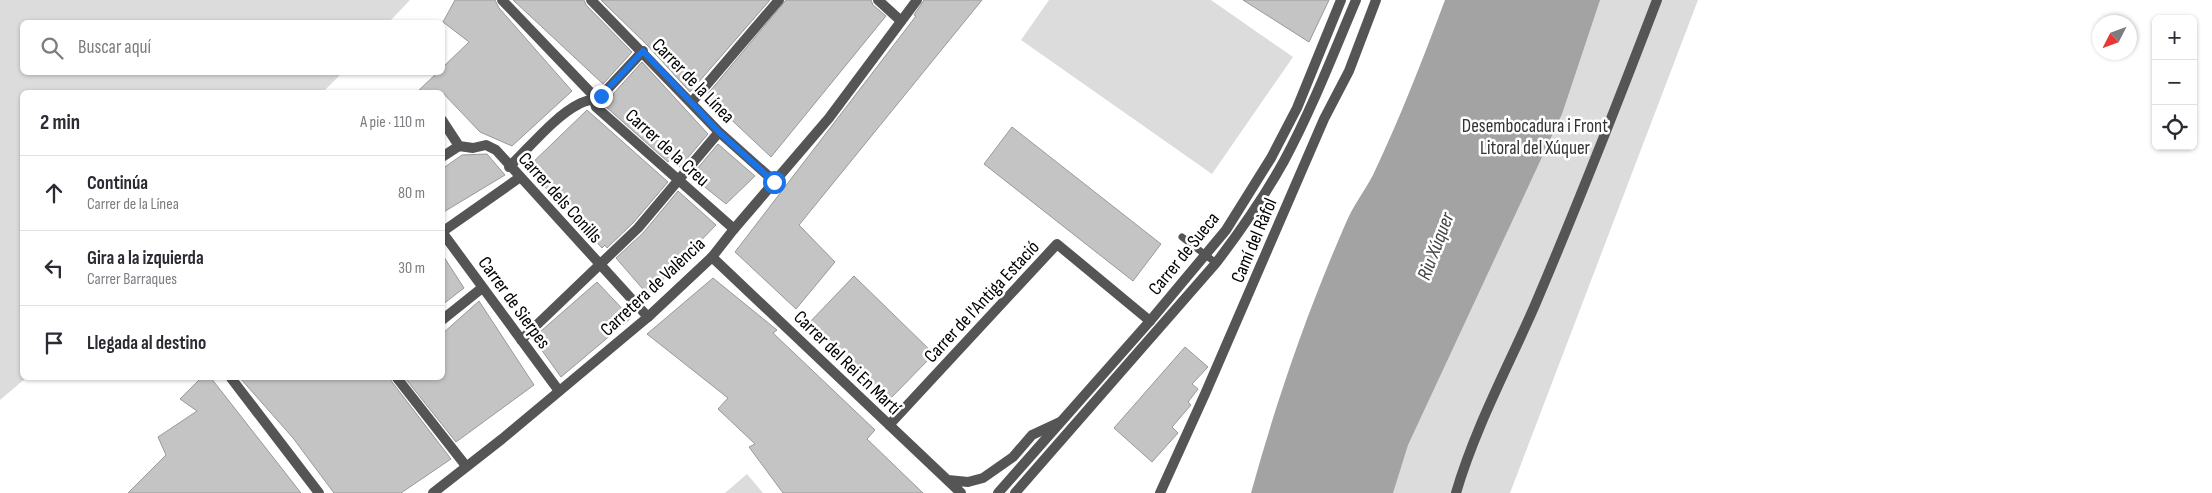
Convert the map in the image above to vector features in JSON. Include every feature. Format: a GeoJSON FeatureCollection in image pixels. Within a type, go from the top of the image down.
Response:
{"type":"FeatureCollection","features":[{"type":"Feature","properties":{"kind":"street","name":"Carrer de la Creu"},"geometry":{"type":"LineString","coordinates":[[502,0],[592,94],[596,107],[734,229]]}},
{"type":"Feature","properties":{"kind":"street","name":"Carrer de la Línea"},"geometry":{"type":"LineString","coordinates":[[591,0],[643,51],[719,132],[774,182]]}},
{"type":"Feature","properties":{"kind":"street"},"geometry":{"type":"LineString","coordinates":[[691,102],[779,0]]}},
{"type":"Feature","properties":{"kind":"street"},"geometry":{"type":"LineString","coordinates":[[878,0],[902,21]]}},
{"type":"Feature","properties":{"kind":"street","name":"Carretera de València"},"geometry":{"type":"LineString","coordinates":[[433,493],[648,317],[712,257],[829,118],[917,0]]}},
{"type":"Feature","properties":{"kind":"street","name":"Carrer de Sueca"},"geometry":{"type":"LineString","coordinates":[[998,493],[1150,321],[1226,230],[1271,158],[1297,108],[1341,0]]}},
{"type":"Feature","properties":{"kind":"street","name":"Carrer de Sueca"},"geometry":{"type":"LineString","coordinates":[[1015,493],[1216,263],[1246,224],[1284,161],[1303,124],[1356,0]]}},
{"type":"Feature","properties":{"kind":"street","name":"Camí del Ràfol"},"geometry":{"type":"LineString","coordinates":[[1160,493],[1324,119],[1349,71],[1376,0]]}},
{"type":"Feature","properties":{"kind":"street"},"geometry":{"type":"LineString","coordinates":[[1456,493],[1462,472],[1501,377],[1569,226],[1657,0]]}},
{"type":"Feature","properties":{"kind":"street"},"geometry":{"type":"LineString","coordinates":[[509,166],[565,114],[580,103],[594,100],[601,96],[643,51]]}},
{"type":"Feature","properties":{"kind":"street"},"geometry":{"type":"LineString","coordinates":[[445,125],[459,146],[445,155]]}},
{"type":"Feature","properties":{"kind":"street"},"geometry":{"type":"LineString","coordinates":[[521,340],[600,265],[680,181],[719,132]]}},
{"type":"Feature","properties":{"kind":"street","name":"Carrer dels Conills"},"geometry":{"type":"LineString","coordinates":[[459,146],[473,148],[486,145],[496,150],[519,178],[648,317]]}},
{"type":"Feature","properties":{"kind":"street"},"geometry":{"type":"LineString","coordinates":[[445,230],[519,178]]}},
{"type":"Feature","properties":{"kind":"street","name":"Carrer de Sierpes"},"geometry":{"type":"LineString","coordinates":[[445,236],[559,391]]}},
{"type":"Feature","properties":{"kind":"street","name":"Carrer de l'Antiga Estació"},"geometry":{"type":"LineString","coordinates":[[889,425],[1057,244],[1150,321]]}},
{"type":"Feature","properties":{"kind":"street","name":"Carrer del Rei En Martí"},"geometry":{"type":"LineString","coordinates":[[712,257],[961,493]]}},
{"type":"Feature","properties":{"kind":"street"},"geometry":{"type":"LineString","coordinates":[[445,318],[482,288]]}},
{"type":"Feature","properties":{"kind":"street"},"geometry":{"type":"LineString","coordinates":[[234,380],[319,493]]}},
{"type":"Feature","properties":{"kind":"street"},"geometry":{"type":"LineString","coordinates":[[399,380],[466,466]]}},
{"type":"Feature","properties":{"kind":"street"},"geometry":{"type":"LineString","coordinates":[[948,480],[968,482],[983,478],[1013,457],[1032,435],[1060,422]]}},
{"type":"Feature","properties":{"kind":"lane"},"geometry":{"type":"LineString","coordinates":[[1182,237],[1216,263]]}},
{"type":"Feature","properties":{"kind":"green space"},"geometry":{"type":"Polygon","coordinates":[[[0,0],[410,0],[391,20],[20,20],[20,75],[340,75],[325,90],[20,90],[20,380],[24,380],[0,400],[0,0]]]}},
{"type":"Feature","properties":{"kind":"green space"},"geometry":{"type":"Polygon","coordinates":[[[1049,0],[1211,0],[1293,57],[1212,174],[1021,40],[1049,0]]]}},
{"type":"Feature","properties":{"kind":"green space","name":"Desembocadura i Front Litoral del Xúquer"},"geometry":{"type":"Polygon","coordinates":[[[1477,0],[1698,0],[1510,493],[1288,493],[1477,0]]]}},
{"type":"Feature","properties":{"kind":"green space"},"geometry":{"type":"Polygon","coordinates":[[[747,474],[763,493],[725,493],[747,474]]]}},
{"type":"Feature","properties":{"kind":"water","name":"Riu Xúquer"},"geometry":{"type":"Polygon","coordinates":[[[1445,0],[1600,0],[1562,114],[1408,445],[1393,493],[1251,493],[1271,425],[1305,324],[1348,218],[1373,175],[1393,132],[1445,0]]]}},
{"type":"Feature","properties":{"kind":"building"},"geometry":{"type":"Polygon","coordinates":[[[455,0],[495,0],[499,8],[572,91],[512,146],[480,132],[445,95],[445,90],[419,90],[435,75],[445,75],[445,65],[469,42],[445,24],[444,20],[455,0]]]}},
{"type":"Feature","properties":{"kind":"building"},"geometry":{"type":"Polygon","coordinates":[[[513,0],[584,0],[586,5],[632,52],[603,84],[513,0]]]}},
{"type":"Feature","properties":{"kind":"building"},"geometry":{"type":"Polygon","coordinates":[[[601,0],[770,0],[690,92],[648,46],[601,0]]]}},
{"type":"Feature","properties":{"kind":"building"},"geometry":{"type":"Polygon","coordinates":[[[786,0],[871,0],[873,5],[886,16],[771,157],[706,96],[786,0]]]}},
{"type":"Feature","properties":{"kind":"building"},"geometry":{"type":"Polygon","coordinates":[[[924,0],[982,0],[799,225],[835,262],[796,309],[735,252],[916,16],[914,15],[924,0]]]}},
{"type":"Feature","properties":{"kind":"building"},"geometry":{"type":"Polygon","coordinates":[[[1243,0],[1329,0],[1309,42],[1243,0]]]}},
{"type":"Feature","properties":{"kind":"building"},"geometry":{"type":"Polygon","coordinates":[[[642,62],[708,134],[680,167],[670,159],[668,162],[605,106],[613,94],[642,62]]]}},
{"type":"Feature","properties":{"kind":"building"},"geometry":{"type":"Polygon","coordinates":[[[587,110],[668,182],[633,223],[607,248],[605,245],[602,248],[527,168],[587,110]]]}},
{"type":"Feature","properties":{"kind":"building"},"geometry":{"type":"Polygon","coordinates":[[[1012,127],[1161,244],[1133,281],[984,164],[1012,127]]]}},
{"type":"Feature","properties":{"kind":"building"},"geometry":{"type":"Polygon","coordinates":[[[718,144],[755,176],[726,204],[691,176],[718,144]]]}},
{"type":"Feature","properties":{"kind":"building"},"geometry":{"type":"Polygon","coordinates":[[[487,154],[505,175],[445,211],[445,167],[462,155],[487,154]]]}},
{"type":"Feature","properties":{"kind":"building"},"geometry":{"type":"Polygon","coordinates":[[[678,191],[716,225],[648,295],[616,258],[643,233],[678,191]]]}},
{"type":"Feature","properties":{"kind":"building"},"geometry":{"type":"Polygon","coordinates":[[[445,259],[464,288],[445,303],[445,259]]]}},
{"type":"Feature","properties":{"kind":"building"},"geometry":{"type":"Polygon","coordinates":[[[854,276],[934,354],[888,401],[809,323],[854,276]]]}},
{"type":"Feature","properties":{"kind":"building"},"geometry":{"type":"Polygon","coordinates":[[[713,278],[777,330],[773,333],[875,430],[867,439],[923,493],[783,493],[749,447],[755,444],[718,409],[728,398],[647,334],[713,278]]]}},
{"type":"Feature","properties":{"kind":"building"},"geometry":{"type":"Polygon","coordinates":[[[597,282],[631,318],[561,377],[533,338],[597,282]]]}},
{"type":"Feature","properties":{"kind":"building"},"geometry":{"type":"Polygon","coordinates":[[[479,301],[534,385],[456,442],[407,380],[445,380],[445,331],[479,301]]]}},
{"type":"Feature","properties":{"kind":"building"},"geometry":{"type":"Polygon","coordinates":[[[1185,347],[1208,367],[1192,384],[1198,389],[1188,402],[1191,405],[1172,427],[1178,433],[1152,462],[1114,428],[1185,347]]]}},
{"type":"Feature","properties":{"kind":"building"},"geometry":{"type":"Polygon","coordinates":[[[199,380],[213,380],[301,493],[128,493],[166,455],[158,437],[197,411],[180,399],[199,380]]]}},
{"type":"Feature","properties":{"kind":"building"},"geometry":{"type":"Polygon","coordinates":[[[242,380],[391,380],[451,459],[401,493],[334,493],[293,438],[242,380]]]}},
{"type":"Feature","properties":{"kind":"route"},"geometry":{"type":"LineString","coordinates":[[601,96],[643,51],[719,132],[774,182]]}}]}
